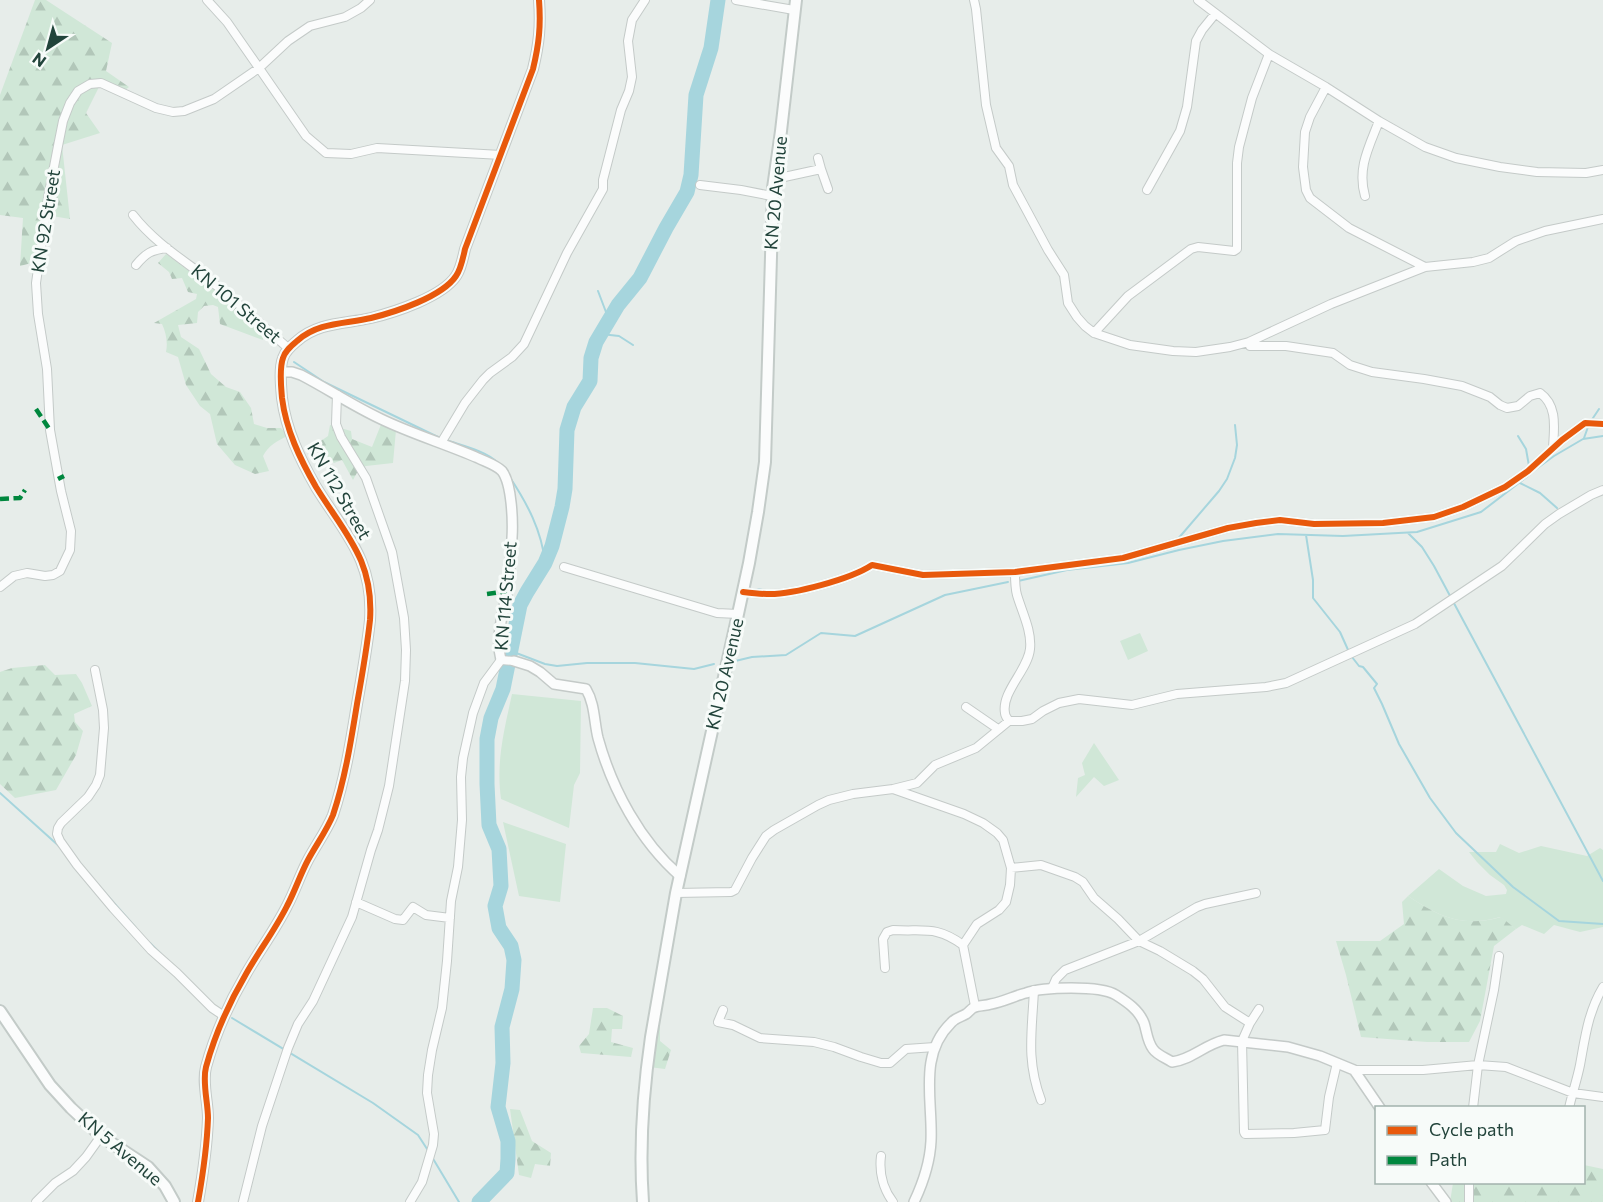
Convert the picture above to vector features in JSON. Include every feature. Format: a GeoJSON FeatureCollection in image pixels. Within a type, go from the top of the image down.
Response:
{"type":"FeatureCollection","features":[{"type":"Feature","properties":{"kind":"main road","name":"KN 20 Avenue"},"geometry":{"type":"LineString","coordinates":[[643,1202],[641,1144],[648,1061],[676,893],[749,563],[765,462],[772,196],[795,5]]}},
{"type":"Feature","properties":{"kind":"main road","name":"KN 5 Avenue"},"geometry":{"type":"LineString","coordinates":[[0,1011],[50,1085],[101,1136],[148,1167],[165,1186],[174,1202]]}},
{"type":"Feature","properties":{"kind":"street"},"geometry":{"type":"LineString","coordinates":[[207,0],[239,38],[306,136],[326,153],[351,154],[377,148],[501,155]]}},
{"type":"Feature","properties":{"kind":"street"},"geometry":{"type":"LineString","coordinates":[[259,68],[288,41],[310,26],[345,17],[362,8],[370,0]]}},
{"type":"Feature","properties":{"kind":"street"},"geometry":{"type":"LineString","coordinates":[[288,348],[301,337],[316,329],[388,313],[429,297],[451,283],[458,273],[533,69],[540,43],[539,0]]}},
{"type":"Feature","properties":{"kind":"street"},"geometry":{"type":"LineString","coordinates":[[441,443],[483,380],[512,357],[524,344],[567,252],[603,189],[603,180],[621,110],[632,77],[628,41],[632,20],[645,0]]}},
{"type":"Feature","properties":{"kind":"street"},"geometry":{"type":"LineString","coordinates":[[735,0],[795,5]]}},
{"type":"Feature","properties":{"kind":"street"},"geometry":{"type":"LineString","coordinates":[[974,0],[986,105],[996,148],[1009,166],[1013,185],[1064,275],[1068,303],[1084,326],[1094,333],[1130,345],[1173,351],[1196,352],[1230,347],[1249,342],[1322,308],[1425,267],[1489,258],[1516,241],[1545,231],[1603,219]]}},
{"type":"Feature","properties":{"kind":"street"},"geometry":{"type":"LineString","coordinates":[[1197,0],[1269,54],[1425,147],[1456,158],[1537,172],[1586,173],[1603,170]]}},
{"type":"Feature","properties":{"kind":"street"},"geometry":{"type":"LineString","coordinates":[[1146,190],[1180,131],[1187,107],[1196,41],[1215,14]]}},
{"type":"Feature","properties":{"kind":"street"},"geometry":{"type":"LineString","coordinates":[[1094,333],[1128,296],[1191,249],[1198,247],[1234,251],[1237,249],[1239,147],[1252,98],[1269,54]]}},
{"type":"Feature","properties":{"kind":"street","name":"KN 92 Street"},"geometry":{"type":"LineString","coordinates":[[0,587],[14,576],[27,573],[53,575],[60,570],[70,550],[71,531],[50,430],[47,369],[38,314],[36,283],[48,198],[63,121],[70,103],[78,91],[90,84],[101,83],[156,108],[173,112],[184,111],[214,99],[259,68]]}},
{"type":"Feature","properties":{"kind":"street"},"geometry":{"type":"LineString","coordinates":[[1326,87],[1310,117],[1305,132],[1303,167],[1306,190],[1310,198],[1349,228],[1425,267]]}},
{"type":"Feature","properties":{"kind":"street"},"geometry":{"type":"LineString","coordinates":[[1365,196],[1361,180],[1362,168],[1379,121]]}},
{"type":"Feature","properties":{"kind":"street"},"geometry":{"type":"LineString","coordinates":[[818,158],[828,189]]}},
{"type":"Feature","properties":{"kind":"street"},"geometry":{"type":"LineString","coordinates":[[775,179],[821,169]]}},
{"type":"Feature","properties":{"kind":"street"},"geometry":{"type":"LineString","coordinates":[[700,184],[772,196]]}},
{"type":"Feature","properties":{"kind":"street","name":"KN 101 Street"},"geometry":{"type":"LineString","coordinates":[[133,215],[144,230],[222,290],[288,348]]}},
{"type":"Feature","properties":{"kind":"street"},"geometry":{"type":"LineString","coordinates":[[136,265],[153,250],[167,248]]}},
{"type":"Feature","properties":{"kind":"street"},"geometry":{"type":"LineString","coordinates":[[1249,342],[1250,346],[1286,346],[1333,353],[1350,365],[1372,372],[1462,386],[1490,397],[1508,408],[1518,406],[1530,396],[1540,393],[1546,397],[1553,410],[1553,448]]}},
{"type":"Feature","properties":{"kind":"street","name":"KN 112 Street"},"geometry":{"type":"LineString","coordinates":[[198,1202],[206,1156],[204,1071],[224,1016],[246,972],[289,904],[307,861],[332,817],[348,758],[370,619],[369,596],[363,563],[353,541],[317,488],[298,454],[285,417],[281,388],[283,357],[288,348]]}},
{"type":"Feature","properties":{"kind":"street","name":"KN 114 Street"},"geometry":{"type":"LineString","coordinates":[[282,372],[301,375],[381,419],[496,466],[501,471],[506,478],[513,529],[498,651],[501,660],[530,666],[554,684],[586,689],[590,697],[597,737],[604,758],[626,808],[664,862],[680,876]]}},
{"type":"Feature","properties":{"kind":"street"},"geometry":{"type":"LineString","coordinates":[[243,1202],[262,1126],[288,1048],[298,1024],[313,1001],[352,917],[389,786],[405,681],[406,650],[402,598],[392,552],[366,478],[341,437],[336,423],[337,395]]}},
{"type":"Feature","properties":{"kind":"street"},"geometry":{"type":"LineString","coordinates":[[743,592],[787,593],[843,578],[872,565],[923,575],[1015,572],[1124,558],[1228,528],[1280,520],[1314,524],[1383,523],[1434,517],[1463,507],[1505,487],[1528,471],[1585,423],[1603,424]]}},
{"type":"Feature","properties":{"kind":"street"},"geometry":{"type":"LineString","coordinates":[[676,893],[731,892],[738,886],[766,836],[774,830],[829,800],[917,783],[935,765],[976,748],[1009,721],[1032,719],[1059,703],[1079,699],[1132,705],[1177,694],[1266,687],[1286,683],[1415,624],[1502,566],[1559,514],[1603,490]]}},
{"type":"Feature","properties":{"kind":"street"},"geometry":{"type":"LineString","coordinates":[[564,567],[717,613],[738,614]]}},
{"type":"Feature","properties":{"kind":"street"},"geometry":{"type":"LineString","coordinates":[[1009,721],[1005,712],[1008,695],[1025,666],[1030,649],[1025,620],[1016,593],[1015,572]]}},
{"type":"Feature","properties":{"kind":"street"},"geometry":{"type":"LineString","coordinates":[[410,1202],[422,1182],[434,1145],[427,1093],[428,1075],[442,1008],[450,918],[460,844],[463,758],[473,713],[484,683],[501,660]]}},
{"type":"Feature","properties":{"kind":"street"},"geometry":{"type":"LineString","coordinates":[[95,670],[104,728],[100,775],[88,797],[61,823],[57,834],[84,873],[151,950],[212,1008],[224,1016]]}},
{"type":"Feature","properties":{"kind":"street"},"geometry":{"type":"LineString","coordinates":[[966,707],[998,729]]}},
{"type":"Feature","properties":{"kind":"street"},"geometry":{"type":"LineString","coordinates":[[893,789],[964,814],[983,823],[1003,840],[1011,868],[1007,897],[1003,906],[977,924],[963,945]]}},
{"type":"Feature","properties":{"kind":"street"},"geometry":{"type":"LineString","coordinates":[[1011,868],[1041,865],[1083,882],[1094,898],[1139,941],[1193,971],[1203,979],[1225,1007],[1250,1023]]}},
{"type":"Feature","properties":{"kind":"street"},"geometry":{"type":"LineString","coordinates":[[1052,988],[1056,979],[1065,970],[1139,941],[1197,907],[1256,893]]}},
{"type":"Feature","properties":{"kind":"street"},"geometry":{"type":"LineString","coordinates":[[356,902],[395,920],[402,920],[413,908],[426,915],[450,918]]}},
{"type":"Feature","properties":{"kind":"street"},"geometry":{"type":"LineString","coordinates":[[885,968],[883,939],[887,932],[934,930],[963,945],[975,1006]]}},
{"type":"Feature","properties":{"kind":"street"},"geometry":{"type":"LineString","coordinates":[[1473,1106],[1478,1065],[1499,956]]}},
{"type":"Feature","properties":{"kind":"street"},"geometry":{"type":"LineString","coordinates":[[1569,1106],[1580,1067],[1587,1023],[1603,987]]}},
{"type":"Feature","properties":{"kind":"street"},"geometry":{"type":"LineString","coordinates":[[914,1202],[929,1158],[930,1068],[937,1040],[955,1019],[965,1015],[975,1006],[992,1004],[1034,990],[1086,989],[1114,993],[1133,1006],[1141,1017],[1148,1041],[1154,1051],[1172,1062],[1188,1058],[1216,1042],[1242,1041],[1288,1047],[1320,1056],[1354,1070],[1423,1070],[1478,1065],[1506,1067],[1573,1093],[1603,1097]]}},
{"type":"Feature","properties":{"kind":"street"},"geometry":{"type":"LineString","coordinates":[[1034,990],[1030,1040],[1031,1060],[1041,1100]]}},
{"type":"Feature","properties":{"kind":"street"},"geometry":{"type":"LineString","coordinates":[[1259,1009],[1242,1041],[1244,1132],[1248,1135],[1325,1130],[1329,1097],[1337,1064]]}},
{"type":"Feature","properties":{"kind":"street"},"geometry":{"type":"LineString","coordinates":[[723,1010],[718,1022],[733,1025],[760,1038],[814,1042],[881,1063],[890,1063],[906,1049],[935,1047]]}},
{"type":"Feature","properties":{"kind":"street"},"geometry":{"type":"LineString","coordinates":[[1354,1070],[1379,1106]]}},
{"type":"Feature","properties":{"kind":"street"},"geometry":{"type":"LineString","coordinates":[[36,1202],[55,1183],[73,1171],[101,1136]]}},
{"type":"Feature","properties":{"kind":"street"},"geometry":{"type":"LineString","coordinates":[[881,1156],[884,1186],[893,1202]]}},
{"type":"Feature","properties":{"kind":"street"},"geometry":{"type":"LineString","coordinates":[[1432,1184],[1446,1202]]}},
{"type":"Feature","properties":{"kind":"street"},"geometry":{"type":"LineString","coordinates":[[1468,1202],[1469,1184]]}},
{"type":"Feature","properties":{"kind":"green space"},"geometry":{"type":"Polygon","coordinates":[[[35,0],[46,0],[112,43],[106,71],[129,87],[124,91],[101,83],[86,113],[100,133],[62,145],[70,219],[52,216],[43,260],[20,266],[23,218],[0,215],[0,95],[35,0]]]}},
{"type":"Feature","properties":{"kind":"green space"},"geometry":{"type":"Polygon","coordinates":[[[166,254],[227,298],[263,330],[263,340],[220,324],[218,307],[213,305],[204,306],[198,312],[197,323],[178,325],[181,337],[199,349],[211,374],[226,387],[240,392],[251,408],[254,424],[267,428],[281,428],[288,436],[274,444],[263,456],[269,471],[255,474],[235,465],[217,444],[210,414],[200,406],[186,385],[178,357],[166,352],[166,334],[162,324],[154,323],[196,299],[197,294],[188,292],[182,278],[172,279],[169,272],[158,263],[166,254]]]}},
{"type":"Feature","properties":{"kind":"green space"},"geometry":{"type":"Polygon","coordinates":[[[382,422],[396,430],[393,463],[366,466],[359,469],[353,480],[342,460],[334,463],[315,445],[328,436],[330,425],[351,431],[352,439],[372,447],[382,422]]]}},
{"type":"Feature","properties":{"kind":"green space"},"geometry":{"type":"Polygon","coordinates":[[[1140,633],[1148,651],[1128,660],[1120,641],[1140,633]]]}},
{"type":"Feature","properties":{"kind":"green space"},"geometry":{"type":"Polygon","coordinates":[[[45,665],[55,675],[76,674],[92,706],[74,714],[75,722],[83,731],[76,755],[56,790],[15,798],[0,784],[0,672],[12,668],[45,665]]]}},
{"type":"Feature","properties":{"kind":"green space"},"geometry":{"type":"Polygon","coordinates":[[[512,694],[581,701],[580,773],[574,785],[569,828],[501,799],[500,759],[512,694]]]}},
{"type":"Feature","properties":{"kind":"green space"},"geometry":{"type":"Polygon","coordinates":[[[1094,743],[1119,780],[1104,786],[1094,777],[1076,797],[1078,778],[1085,775],[1082,763],[1094,743]]]}},
{"type":"Feature","properties":{"kind":"green space"},"geometry":{"type":"Polygon","coordinates":[[[503,822],[566,844],[560,902],[519,896],[503,822]]]}},
{"type":"Feature","properties":{"kind":"green space"},"geometry":{"type":"Polygon","coordinates":[[[1500,844],[1519,853],[1541,846],[1587,856],[1600,848],[1603,850],[1603,927],[1580,932],[1554,925],[1544,934],[1522,925],[1516,929],[1500,917],[1463,921],[1441,915],[1408,896],[1439,869],[1463,886],[1486,896],[1506,894],[1507,890],[1504,885],[1490,875],[1469,852],[1496,852],[1500,844]]]}},
{"type":"Feature","properties":{"kind":"green space"},"geometry":{"type":"Polygon","coordinates":[[[1408,896],[1441,915],[1463,921],[1501,917],[1516,929],[1494,946],[1480,1021],[1469,1042],[1427,1042],[1361,1037],[1336,941],[1380,941],[1404,924],[1402,902],[1408,896]]]}},
{"type":"Feature","properties":{"kind":"green space"},"geometry":{"type":"Polygon","coordinates":[[[593,1008],[607,1008],[623,1016],[622,1029],[612,1029],[611,1042],[633,1048],[631,1057],[581,1053],[579,1046],[589,1034],[593,1008]]]}},
{"type":"Feature","properties":{"kind":"green space"},"geometry":{"type":"Polygon","coordinates":[[[660,1027],[660,1041],[671,1050],[665,1069],[649,1067],[655,1028],[660,1027]]]}},
{"type":"Feature","properties":{"kind":"green space"},"geometry":{"type":"Polygon","coordinates":[[[510,1109],[520,1110],[532,1141],[551,1153],[550,1166],[535,1164],[531,1178],[519,1175],[510,1109]]]}},
{"type":"Feature","properties":{"kind":"green space"},"geometry":{"type":"Polygon","coordinates":[[[1585,1165],[1603,1169],[1603,1202],[1450,1202],[1453,1184],[1585,1184],[1585,1165]]]}},
{"type":"Feature","properties":{"kind":"waterway"},"geometry":{"type":"LineString","coordinates":[[479,1202],[507,1173],[508,1141],[498,1107],[503,1063],[502,1027],[512,989],[514,960],[511,946],[499,928],[495,906],[501,886],[499,849],[489,825],[487,739],[491,718],[503,689],[520,605],[545,563],[552,546],[565,489],[567,430],[574,407],[590,381],[591,358],[596,342],[618,305],[640,278],[687,192],[691,175],[696,95],[711,48],[718,0]]}},
{"type":"Feature","properties":{"kind":"waterway"},"geometry":{"type":"LineString","coordinates":[[598,291],[609,320]]}},
{"type":"Feature","properties":{"kind":"waterway"},"geometry":{"type":"LineString","coordinates":[[601,334],[619,336],[633,345]]}},
{"type":"Feature","properties":{"kind":"waterway"},"geometry":{"type":"LineString","coordinates":[[294,362],[324,382],[440,438]]}},
{"type":"Feature","properties":{"kind":"waterway"},"geometry":{"type":"LineString","coordinates":[[1591,421],[1599,409]]}},
{"type":"Feature","properties":{"kind":"waterway"},"geometry":{"type":"LineString","coordinates":[[1177,540],[1227,479],[1237,445],[1235,425]]}},
{"type":"Feature","properties":{"kind":"waterway"},"geometry":{"type":"LineString","coordinates":[[1584,438],[1588,427]]}},
{"type":"Feature","properties":{"kind":"waterway"},"geometry":{"type":"LineString","coordinates":[[1518,436],[1526,449],[1529,466]]}},
{"type":"Feature","properties":{"kind":"waterway"},"geometry":{"type":"LineString","coordinates":[[1532,472],[1583,439],[1603,436]]}},
{"type":"Feature","properties":{"kind":"waterway"},"geometry":{"type":"LineString","coordinates":[[446,440],[480,452],[498,463]]}},
{"type":"Feature","properties":{"kind":"waterway"},"geometry":{"type":"LineString","coordinates":[[509,476],[533,518],[541,540],[545,563]]}},
{"type":"Feature","properties":{"kind":"waterway"},"geometry":{"type":"LineString","coordinates":[[1018,581],[1067,570],[1128,563],[1223,541],[1278,534],[1343,536],[1417,532],[1481,512],[1528,476]]}},
{"type":"Feature","properties":{"kind":"waterway"},"geometry":{"type":"LineString","coordinates":[[1520,483],[1540,493],[1557,508]]}},
{"type":"Feature","properties":{"kind":"waterway"},"geometry":{"type":"LineString","coordinates":[[1408,533],[1422,547],[1434,566],[1603,881]]}},
{"type":"Feature","properties":{"kind":"waterway"},"geometry":{"type":"LineString","coordinates":[[1306,535],[1313,580],[1313,598],[1340,632],[1349,652]]}},
{"type":"Feature","properties":{"kind":"waterway"},"geometry":{"type":"LineString","coordinates":[[731,662],[752,657],[786,655],[821,633],[855,636],[945,595],[1008,582]]}},
{"type":"Feature","properties":{"kind":"waterway"},"geometry":{"type":"LineString","coordinates":[[758,589],[767,591]]}},
{"type":"Feature","properties":{"kind":"waterway"},"geometry":{"type":"LineString","coordinates":[[511,651],[545,664],[557,666],[587,663],[635,663],[694,669],[714,664]]}},
{"type":"Feature","properties":{"kind":"waterway"},"geometry":{"type":"LineString","coordinates":[[1352,657],[1377,684],[1374,688],[1399,744],[1430,798],[1456,833],[1513,887],[1559,921],[1603,924]]}},
{"type":"Feature","properties":{"kind":"waterway"},"geometry":{"type":"LineString","coordinates":[[0,793],[60,847]]}},
{"type":"Feature","properties":{"kind":"waterway"},"geometry":{"type":"LineString","coordinates":[[98,885],[136,928]]}},
{"type":"Feature","properties":{"kind":"waterway"},"geometry":{"type":"LineString","coordinates":[[150,943],[161,954]]}},
{"type":"Feature","properties":{"kind":"waterway"},"geometry":{"type":"LineString","coordinates":[[232,1018],[373,1103],[418,1135],[429,1152]]}},
{"type":"Feature","properties":{"kind":"waterway"},"geometry":{"type":"LineString","coordinates":[[432,1157],[459,1202]]}},
{"type":"Feature","properties":{"kind":"marked path"},"geometry":{"type":"LineString","coordinates":[[36,409],[50,430]]}},
{"type":"Feature","properties":{"kind":"marked path"},"geometry":{"type":"LineString","coordinates":[[58,479],[64,476]]}},
{"type":"Feature","properties":{"kind":"marked path"},"geometry":{"type":"LineString","coordinates":[[0,499],[20,498],[25,490]]}},
{"type":"Feature","properties":{"kind":"marked path"},"geometry":{"type":"LineString","coordinates":[[487,594],[507,591]]}},
{"type":"Feature","properties":{"kind":"cycle path"},"geometry":{"type":"LineString","coordinates":[[198,1202],[207,1139],[206,1067],[218,1031],[234,996],[282,915],[308,860],[333,815],[350,746],[370,620],[370,599],[362,564],[347,534],[316,487],[290,433],[282,398],[283,358],[293,345],[314,330],[405,308],[440,291],[456,276],[533,69],[539,35],[539,0]]}},
{"type":"Feature","properties":{"kind":"cycle path"},"geometry":{"type":"LineString","coordinates":[[743,592],[778,594],[806,589],[850,576],[872,565],[923,575],[1015,572],[1123,558],[1228,528],[1280,520],[1314,524],[1383,523],[1434,517],[1463,507],[1505,487],[1528,471],[1562,440],[1585,423],[1603,424]]}}]}
